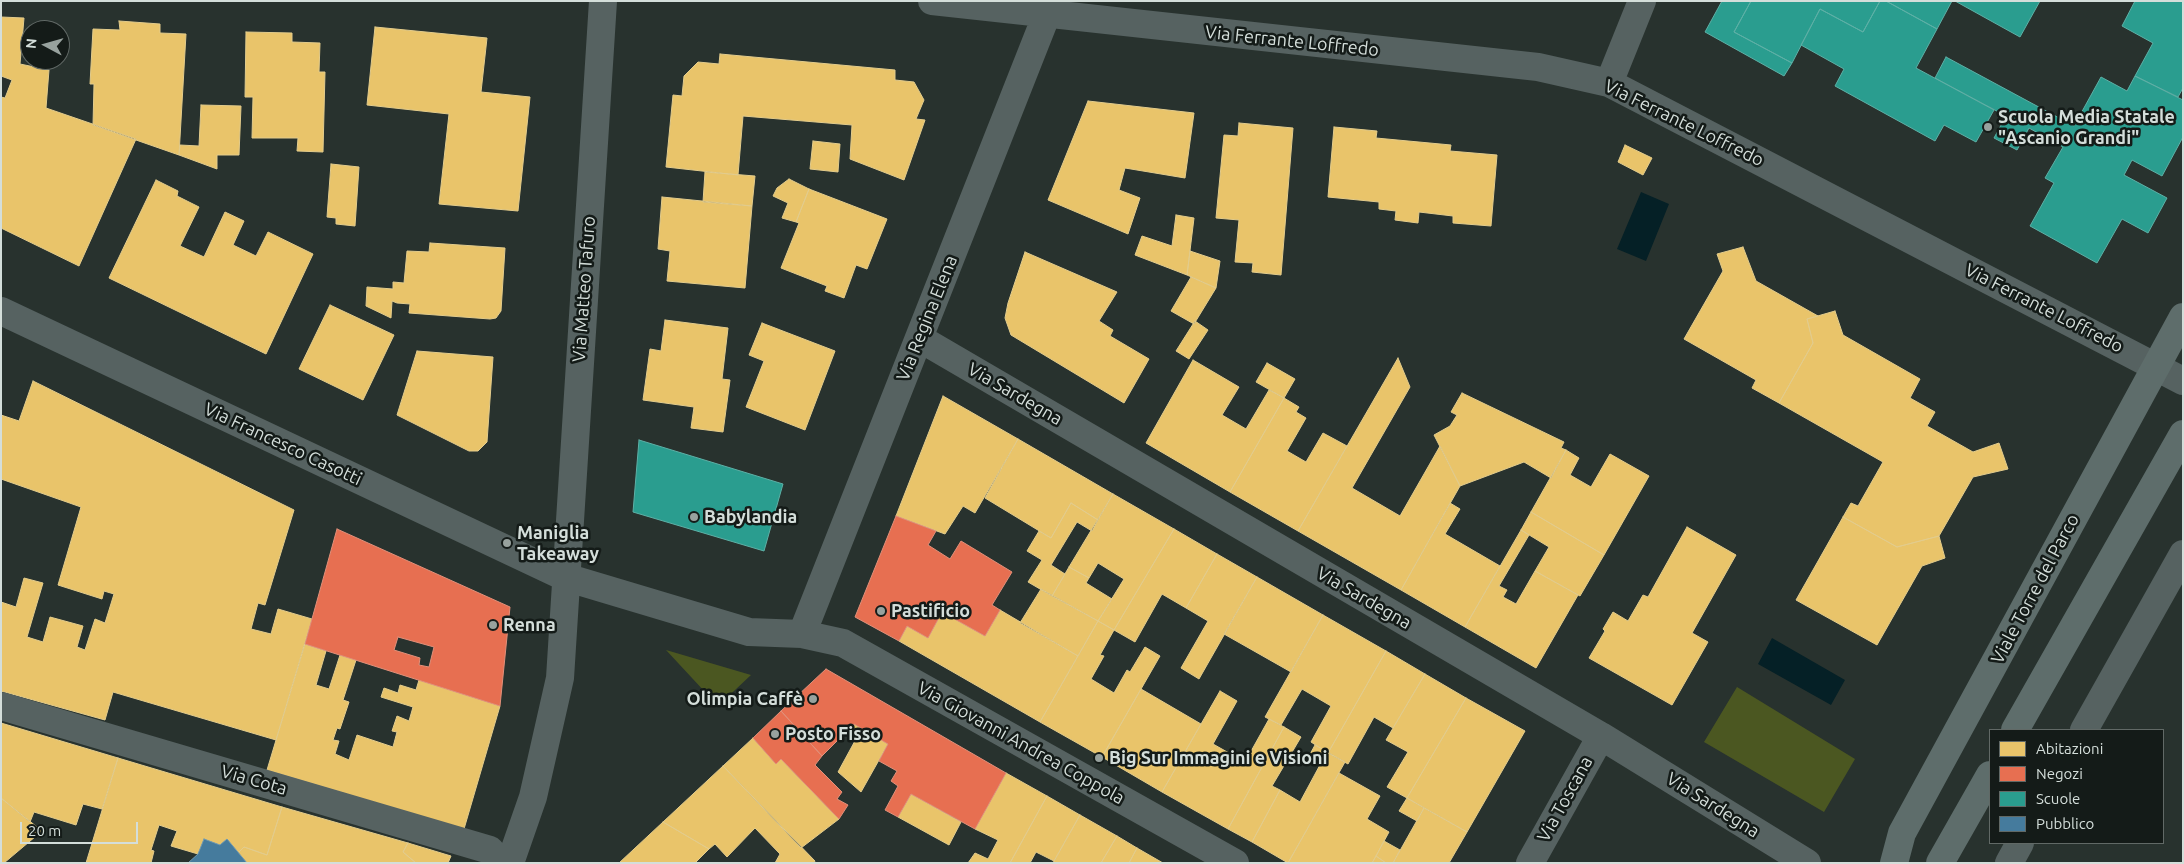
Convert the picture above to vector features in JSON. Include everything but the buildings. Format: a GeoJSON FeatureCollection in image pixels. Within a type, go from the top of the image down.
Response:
{"type":"FeatureCollection","features":[{"type":"Feature","properties":{"kind":"street","name":"Via Matteo Tafuro"},"geometry":{"type":"LineString","coordinates":[[510,863],[533,797],[560,678],[603,1]]}},
{"type":"Feature","properties":{"kind":"street","name":"Via Ferrante Loffredo"},"geometry":{"type":"LineString","coordinates":[[932,1],[1050,8],[1538,67],[1609,83],[2156,365],[2183,381]]}},
{"type":"Feature","properties":{"kind":"street"},"geometry":{"type":"LineString","coordinates":[[1609,83],[1642,1]]}},
{"type":"Feature","properties":{"kind":"street","name":"Via Regina Elena"},"geometry":{"type":"LineString","coordinates":[[802,634],[1050,8]]}},
{"type":"Feature","properties":{"kind":"street","name":"Via Francesco Casotti"},"geometry":{"type":"LineString","coordinates":[[1,311],[565,577],[748,632],[802,634]]}},
{"type":"Feature","properties":{"kind":"street","name":"Viale Torre del Parco"},"geometry":{"type":"LineString","coordinates":[[1894,863],[1902,833],[2183,317]]}},
{"type":"Feature","properties":{"kind":"street","name":"Via Sardegna"},"geometry":{"type":"LineString","coordinates":[[919,338],[1601,736],[1807,863]]}},
{"type":"Feature","properties":{"kind":"street"},"geometry":{"type":"LineString","coordinates":[[2016,729],[2183,434]]}},
{"type":"Feature","properties":{"kind":"street"},"geometry":{"type":"LineString","coordinates":[[2085,729],[2183,554]]}},
{"type":"Feature","properties":{"kind":"street","name":"Via Giovanni Andrea Coppola"},"geometry":{"type":"LineString","coordinates":[[802,634],[843,643],[1235,863]]}},
{"type":"Feature","properties":{"kind":"street","name":"Via Cota"},"geometry":{"type":"LineString","coordinates":[[1,706],[490,850],[501,863]]}},
{"type":"Feature","properties":{"kind":"street","name":"Via Toscana"},"geometry":{"type":"LineString","coordinates":[[1530,863],[1601,736]]}},
{"type":"Feature","properties":{"kind":"street"},"geometry":{"type":"LineString","coordinates":[[1940,863],[1989,777]]}},
{"type":"Feature","properties":{"kind":"street"},"geometry":{"type":"LineString","coordinates":[[2009,863],[2019,844]]}},
{"type":"Feature","properties":{"kind":"green space"},"geometry":{"type":"Polygon","coordinates":[[[666,650],[751,675],[718,706],[666,650]]]}},
{"type":"Feature","properties":{"kind":"green space"},"geometry":{"type":"Polygon","coordinates":[[[1737,687],[1855,759],[1824,812],[1704,742],[1737,687]]]}},
{"type":"Feature","properties":{"kind":"water"},"geometry":{"type":"Polygon","coordinates":[[[1641,192],[1669,204],[1646,261],[1617,249],[1641,192]]]}},
{"type":"Feature","properties":{"kind":"water"},"geometry":{"type":"Polygon","coordinates":[[[1772,638],[1845,680],[1831,705],[1758,664],[1772,638]]]}},
{"type":"Feature","properties":{"kind":"place","name":"Scuola Media Statale \"Ascanio Grandi\""},"geometry":{"type":"Point","coordinates":[1988,127]}},
{"type":"Feature","properties":{"kind":"place","name":"Babylandia"},"geometry":{"type":"Point","coordinates":[694,517]}},
{"type":"Feature","properties":{"kind":"place","name":"Maniglia Takeaway"},"geometry":{"type":"Point","coordinates":[507,543]}},
{"type":"Feature","properties":{"kind":"place","name":"Pastificio"},"geometry":{"type":"Point","coordinates":[881,611]}},
{"type":"Feature","properties":{"kind":"place","name":"Renna"},"geometry":{"type":"Point","coordinates":[493,625]}},
{"type":"Feature","properties":{"kind":"place","name":"Olimpia Caffè"},"geometry":{"type":"Point","coordinates":[813,699]}},
{"type":"Feature","properties":{"kind":"place","name":"Posto Fisso"},"geometry":{"type":"Point","coordinates":[775,734]}},
{"type":"Feature","properties":{"kind":"place","name":"Big Sur Immagini e Visioni"},"geometry":{"type":"Point","coordinates":[1099,758]}}]}
